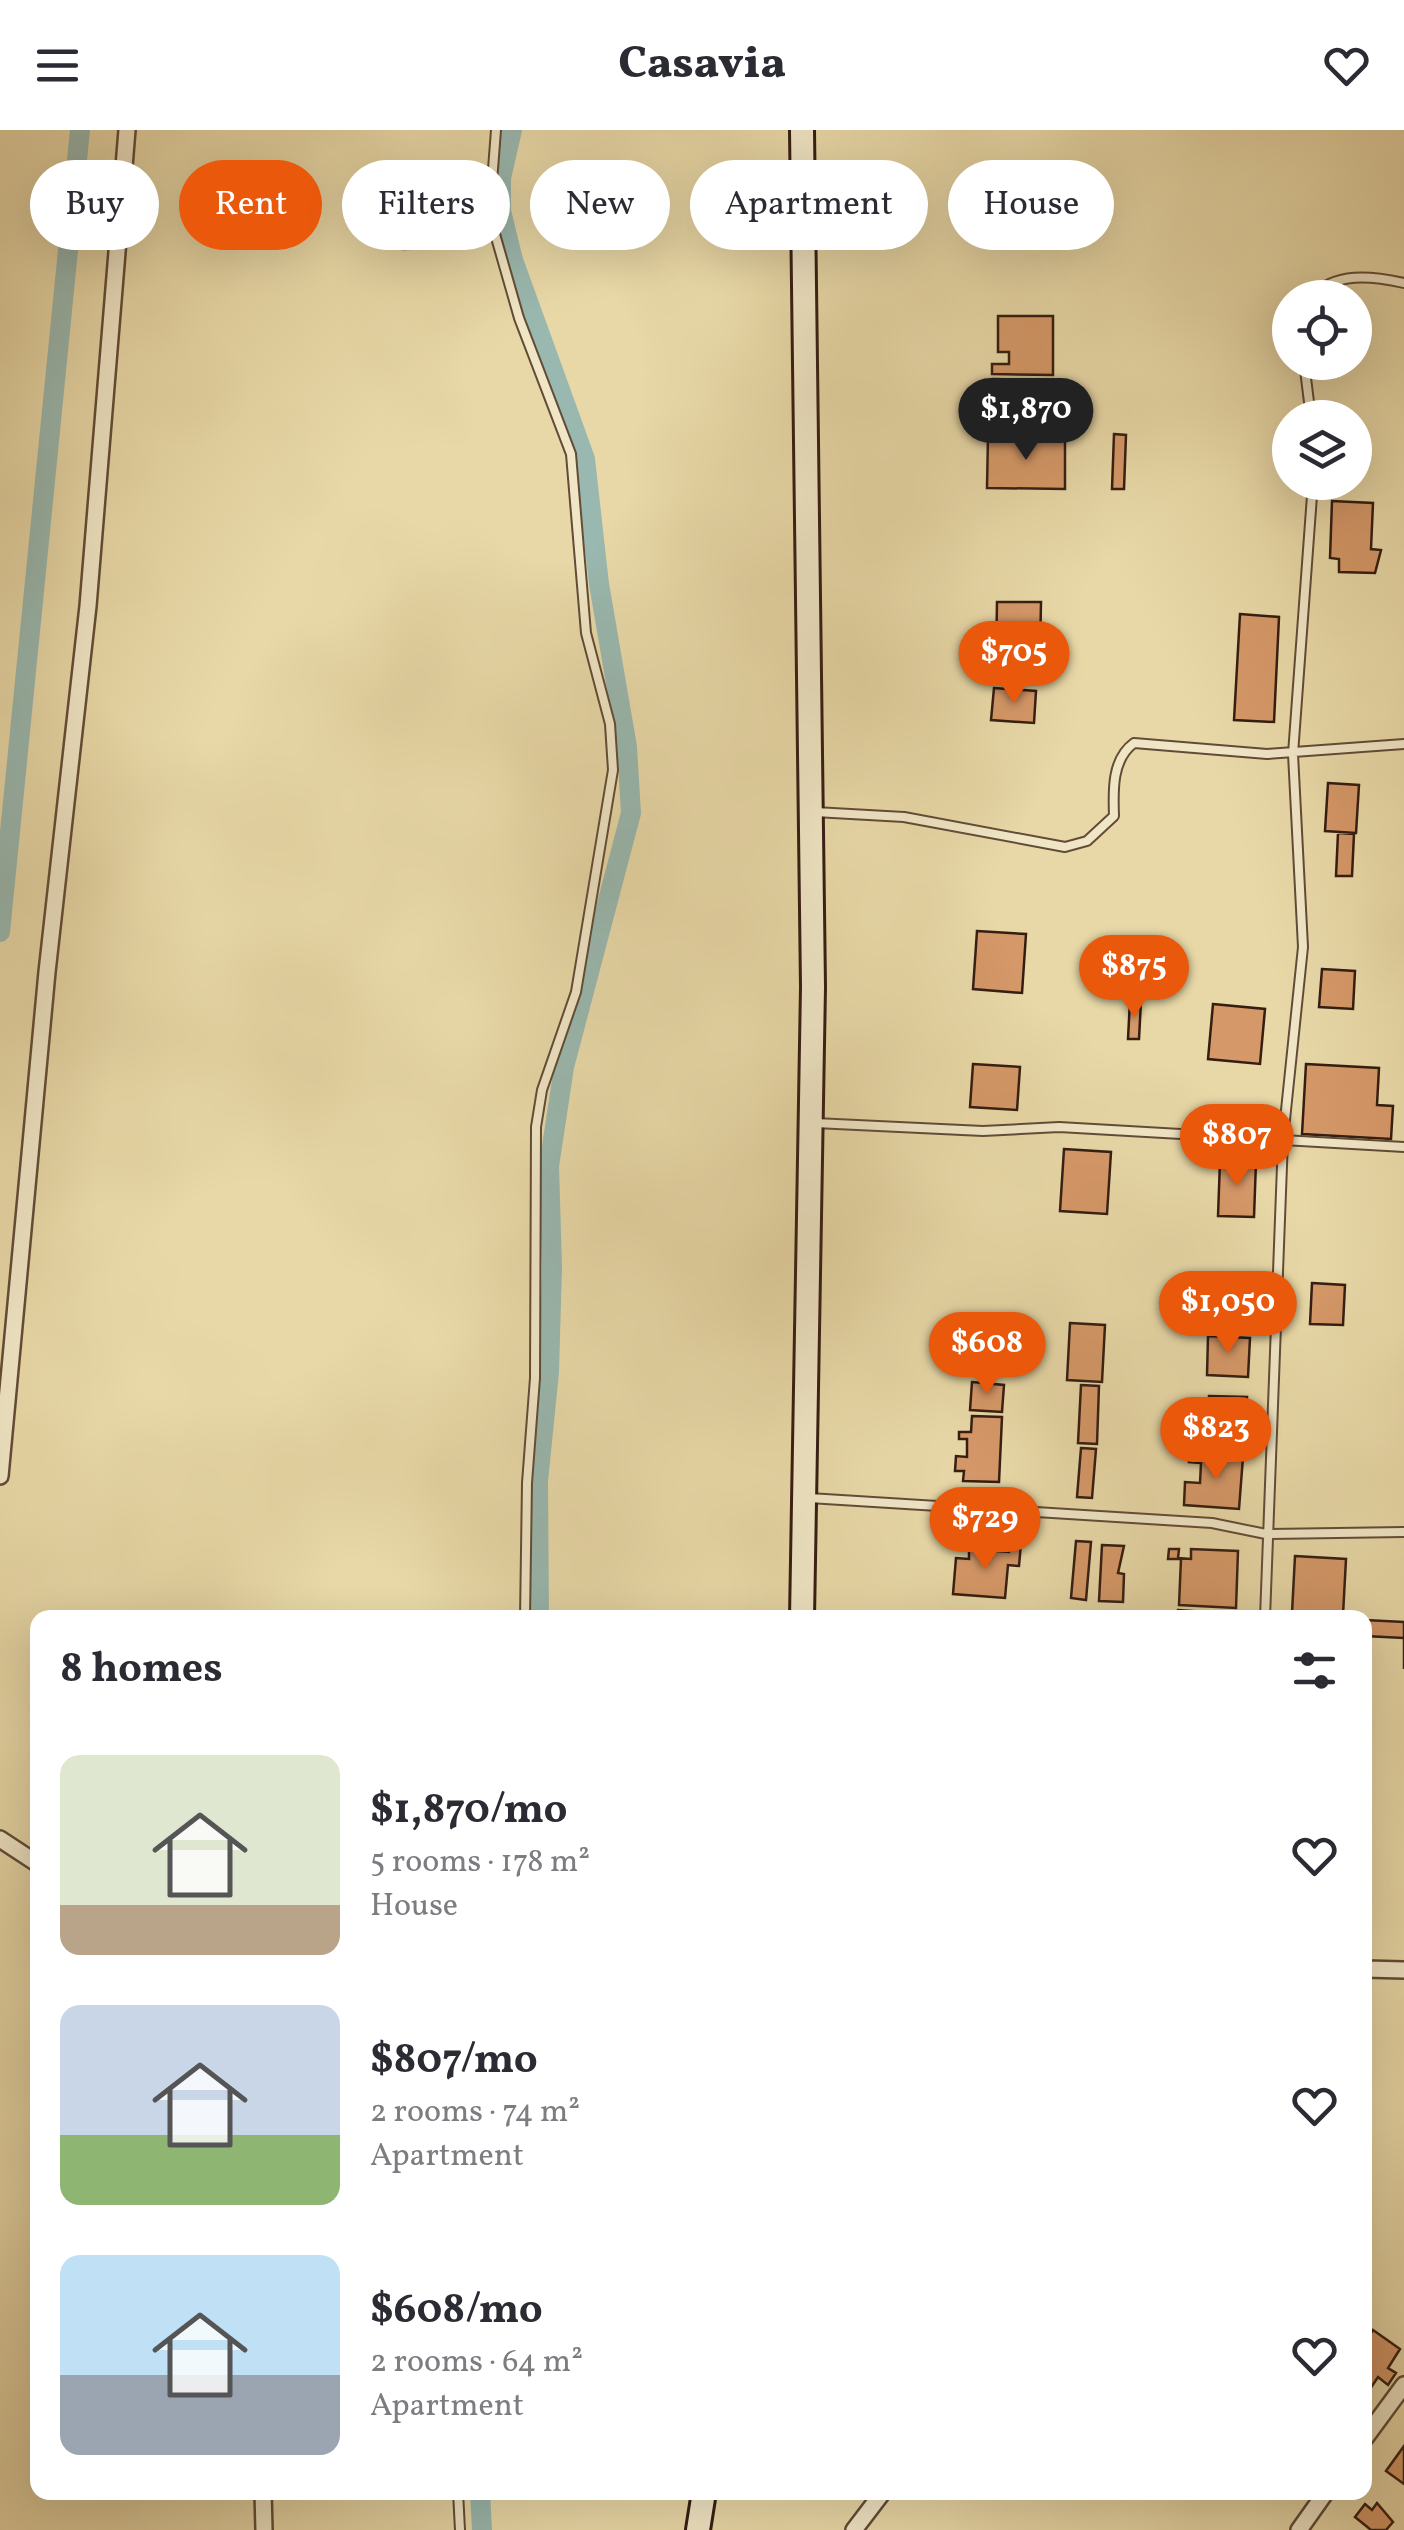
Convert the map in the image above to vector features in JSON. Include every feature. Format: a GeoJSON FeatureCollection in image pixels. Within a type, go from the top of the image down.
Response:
{"type":"FeatureCollection","features":[{"type":"Feature","properties":{"kind":"main road"},"geometry":{"type":"LineString","coordinates":[[802,130],[811,812],[802,1610]]}},
{"type":"Feature","properties":{"kind":"main road"},"geometry":{"type":"LineString","coordinates":[[698,2530],[703,2500]]}},
{"type":"Feature","properties":{"kind":"street"},"geometry":{"type":"LineString","coordinates":[[0,1476],[47,972],[88,606],[127,130]]}},
{"type":"Feature","properties":{"kind":"street"},"geometry":{"type":"LineString","coordinates":[[0,1839],[30,1859]]}},
{"type":"Feature","properties":{"kind":"street"},"geometry":{"type":"LineString","coordinates":[[1372,1970],[1404,1970]]}},
{"type":"Feature","properties":{"kind":"street"},"geometry":{"type":"LineString","coordinates":[[1372,2428],[1404,2385]]}},
{"type":"Feature","properties":{"kind":"street"},"geometry":{"type":"LineString","coordinates":[[262,2500],[264,2530]]}},
{"type":"Feature","properties":{"kind":"street"},"geometry":{"type":"LineString","coordinates":[[854,2530],[876,2500]]}},
{"type":"Feature","properties":{"kind":"street"},"geometry":{"type":"LineString","coordinates":[[1298,2530],[1320,2500]]}},
{"type":"Feature","properties":{"kind":"lane"},"geometry":{"type":"LineString","coordinates":[[496,130],[491,194],[495,234],[519,318],[571,454],[586,632],[610,724],[613,770],[576,992],[542,1090],[536,1127],[536,1378],[524,1532],[525,1610]]}},
{"type":"Feature","properties":{"kind":"lane"},"geometry":{"type":"LineString","coordinates":[[1335,280],[1372,276],[1404,283]]}},
{"type":"Feature","properties":{"kind":"lane"},"geometry":{"type":"LineString","coordinates":[[1265,1610],[1283,1139],[1304,947],[1293,754],[1313,500]]}},
{"type":"Feature","properties":{"kind":"lane"},"geometry":{"type":"LineString","coordinates":[[811,812],[904,817],[1066,847],[1086,841],[1114,816],[1115,775],[1124,751],[1134,743],[1293,754],[1336,746],[1404,744]]}},
{"type":"Feature","properties":{"kind":"lane"},"geometry":{"type":"LineString","coordinates":[[810,1123],[983,1131],[1060,1126],[1404,1147]]}},
{"type":"Feature","properties":{"kind":"lane"},"geometry":{"type":"LineString","coordinates":[[804,1497],[1212,1524],[1266,1534],[1404,1532]]}},
{"type":"Feature","properties":{"kind":"lane"},"geometry":{"type":"LineString","coordinates":[[458,2500],[460,2530]]}},
{"type":"Feature","properties":{"kind":"building"},"geometry":{"type":"Polygon","coordinates":[[[998,316],[1053,316],[1053,375],[992,374],[992,364],[1009,364],[1009,352],[998,352],[998,316]]]}},
{"type":"Feature","properties":{"kind":"building"},"geometry":{"type":"Polygon","coordinates":[[[993,379],[1046,380],[1045,432],[993,431],[993,379]]]}},
{"type":"Feature","properties":{"kind":"building"},"geometry":{"type":"Polygon","coordinates":[[[1114,434],[1126,435],[1124,489],[1112,489],[1114,434]]]}},
{"type":"Feature","properties":{"kind":"building"},"geometry":{"type":"Polygon","coordinates":[[[988,436],[1065,437],[1065,489],[987,488],[988,436]]]}},
{"type":"Feature","properties":{"kind":"building"},"geometry":{"type":"Polygon","coordinates":[[[1332,501],[1373,503],[1371,549],[1381,550],[1375,573],[1339,572],[1339,559],[1330,558],[1332,501]]]}},
{"type":"Feature","properties":{"kind":"building"},"geometry":{"type":"Polygon","coordinates":[[[997,602],[1041,602],[1040,651],[1044,651],[1044,662],[996,661],[997,602]]]}},
{"type":"Feature","properties":{"kind":"building"},"geometry":{"type":"Polygon","coordinates":[[[1240,614],[1279,617],[1274,722],[1234,720],[1240,614]]]}},
{"type":"Feature","properties":{"kind":"building"},"geometry":{"type":"Polygon","coordinates":[[[994,688],[1036,691],[1034,723],[991,720],[994,688]]]}},
{"type":"Feature","properties":{"kind":"building"},"geometry":{"type":"Polygon","coordinates":[[[1328,783],[1359,785],[1356,833],[1325,831],[1328,783]]]}},
{"type":"Feature","properties":{"kind":"building"},"geometry":{"type":"Polygon","coordinates":[[[1338,833],[1354,834],[1352,876],[1336,876],[1338,833]]]}},
{"type":"Feature","properties":{"kind":"building"},"geometry":{"type":"Polygon","coordinates":[[[977,931],[1026,934],[1022,993],[973,989],[977,931]]]}},
{"type":"Feature","properties":{"kind":"building"},"geometry":{"type":"Polygon","coordinates":[[[1322,969],[1355,971],[1353,1009],[1319,1007],[1322,969]]]}},
{"type":"Feature","properties":{"kind":"building"},"geometry":{"type":"Polygon","coordinates":[[[1130,1000],[1141,1001],[1139,1039],[1128,1039],[1130,1000]]]}},
{"type":"Feature","properties":{"kind":"building"},"geometry":{"type":"Polygon","coordinates":[[[1213,1004],[1265,1009],[1260,1064],[1208,1059],[1213,1004]]]}},
{"type":"Feature","properties":{"kind":"building"},"geometry":{"type":"Polygon","coordinates":[[[973,1064],[1020,1067],[1017,1110],[970,1107],[973,1064]]]}},
{"type":"Feature","properties":{"kind":"building"},"geometry":{"type":"Polygon","coordinates":[[[1306,1064],[1379,1068],[1377,1105],[1393,1106],[1391,1139],[1302,1134],[1306,1064]]]}},
{"type":"Feature","properties":{"kind":"building"},"geometry":{"type":"Polygon","coordinates":[[[1064,1149],[1111,1152],[1107,1214],[1060,1211],[1064,1149]]]}},
{"type":"Feature","properties":{"kind":"building"},"geometry":{"type":"Polygon","coordinates":[[[1220,1161],[1256,1162],[1254,1217],[1218,1216],[1220,1161]]]}},
{"type":"Feature","properties":{"kind":"building"},"geometry":{"type":"Polygon","coordinates":[[[1312,1283],[1345,1285],[1343,1325],[1310,1324],[1312,1283]]]}},
{"type":"Feature","properties":{"kind":"building"},"geometry":{"type":"Polygon","coordinates":[[[1070,1323],[1105,1325],[1102,1382],[1067,1380],[1070,1323]]]}},
{"type":"Feature","properties":{"kind":"building"},"geometry":{"type":"Polygon","coordinates":[[[1208,1336],[1250,1338],[1248,1377],[1207,1375],[1208,1336]]]}},
{"type":"Feature","properties":{"kind":"building"},"geometry":{"type":"Polygon","coordinates":[[[972,1382],[1004,1385],[1002,1412],[970,1410],[972,1382]]]}},
{"type":"Feature","properties":{"kind":"building"},"geometry":{"type":"Polygon","coordinates":[[[1081,1385],[1099,1386],[1097,1444],[1078,1443],[1081,1385]]]}},
{"type":"Feature","properties":{"kind":"building"},"geometry":{"type":"Polygon","coordinates":[[[1209,1396],[1247,1397],[1244,1452],[1206,1451],[1209,1396]]]}},
{"type":"Feature","properties":{"kind":"building"},"geometry":{"type":"Polygon","coordinates":[[[972,1416],[1002,1417],[999,1482],[963,1481],[964,1471],[955,1471],[956,1456],[967,1457],[967,1439],[959,1439],[959,1432],[971,1432],[972,1416]]]}},
{"type":"Feature","properties":{"kind":"building"},"geometry":{"type":"Polygon","coordinates":[[[1081,1448],[1096,1449],[1092,1498],[1077,1497],[1081,1448]]]}},
{"type":"Feature","properties":{"kind":"building"},"geometry":{"type":"Polygon","coordinates":[[[1190,1453],[1243,1457],[1239,1509],[1184,1505],[1185,1482],[1200,1483],[1201,1463],[1189,1462],[1190,1453]]]}},
{"type":"Feature","properties":{"kind":"building"},"geometry":{"type":"Polygon","coordinates":[[[1076,1541],[1091,1542],[1086,1600],[1071,1598],[1076,1541]]]}},
{"type":"Feature","properties":{"kind":"building"},"geometry":{"type":"Polygon","coordinates":[[[1010,1542],[1021,1543],[1019,1566],[1008,1565],[1005,1598],[953,1594],[956,1558],[969,1559],[969,1549],[1009,1552],[1010,1542]]]}},
{"type":"Feature","properties":{"kind":"building"},"geometry":{"type":"Polygon","coordinates":[[[1102,1545],[1124,1546],[1118,1573],[1124,1574],[1123,1602],[1099,1601],[1102,1545]]]}},
{"type":"Feature","properties":{"kind":"building"},"geometry":{"type":"Polygon","coordinates":[[[1169,1549],[1179,1549],[1178,1558],[1191,1559],[1191,1549],[1238,1551],[1236,1608],[1179,1605],[1181,1559],[1168,1559],[1169,1549]]]}},
{"type":"Feature","properties":{"kind":"building"},"geometry":{"type":"Polygon","coordinates":[[[1295,1556],[1346,1559],[1343,1610],[1292,1610],[1295,1556]]]}},
{"type":"Feature","properties":{"kind":"building"},"geometry":{"type":"Polygon","coordinates":[[[1372,1620],[1404,1622],[1404,1638],[1372,1636],[1372,1620]]]}},
{"type":"Feature","properties":{"kind":"building"},"geometry":{"type":"Polygon","coordinates":[[[1372,2332],[1400,2349],[1388,2368],[1396,2373],[1388,2385],[1378,2377],[1372,2386],[1372,2332]]]}},
{"type":"Feature","properties":{"kind":"building"},"geometry":{"type":"Polygon","coordinates":[[[1404,2446],[1404,2484],[1386,2471],[1404,2446]]]}},
{"type":"Feature","properties":{"kind":"building"},"geometry":{"type":"Polygon","coordinates":[[[1377,2503],[1393,2522],[1386,2530],[1371,2530],[1355,2517],[1365,2504],[1372,2510],[1377,2503]]]}},
{"type":"Feature","properties":{"kind":"waterway"},"geometry":{"type":"LineString","coordinates":[[0,932],[80,130]]}},
{"type":"Feature","properties":{"kind":"waterway"},"geometry":{"type":"LineString","coordinates":[[512,130],[501,178],[501,211],[513,260],[585,459],[599,584],[627,747],[631,813],[564,1067],[549,1166],[552,1267],[549,1372],[538,1481],[539,1610]]}},
{"type":"Feature","properties":{"kind":"waterway"},"geometry":{"type":"LineString","coordinates":[[480,2500],[482,2530]]}}]}
